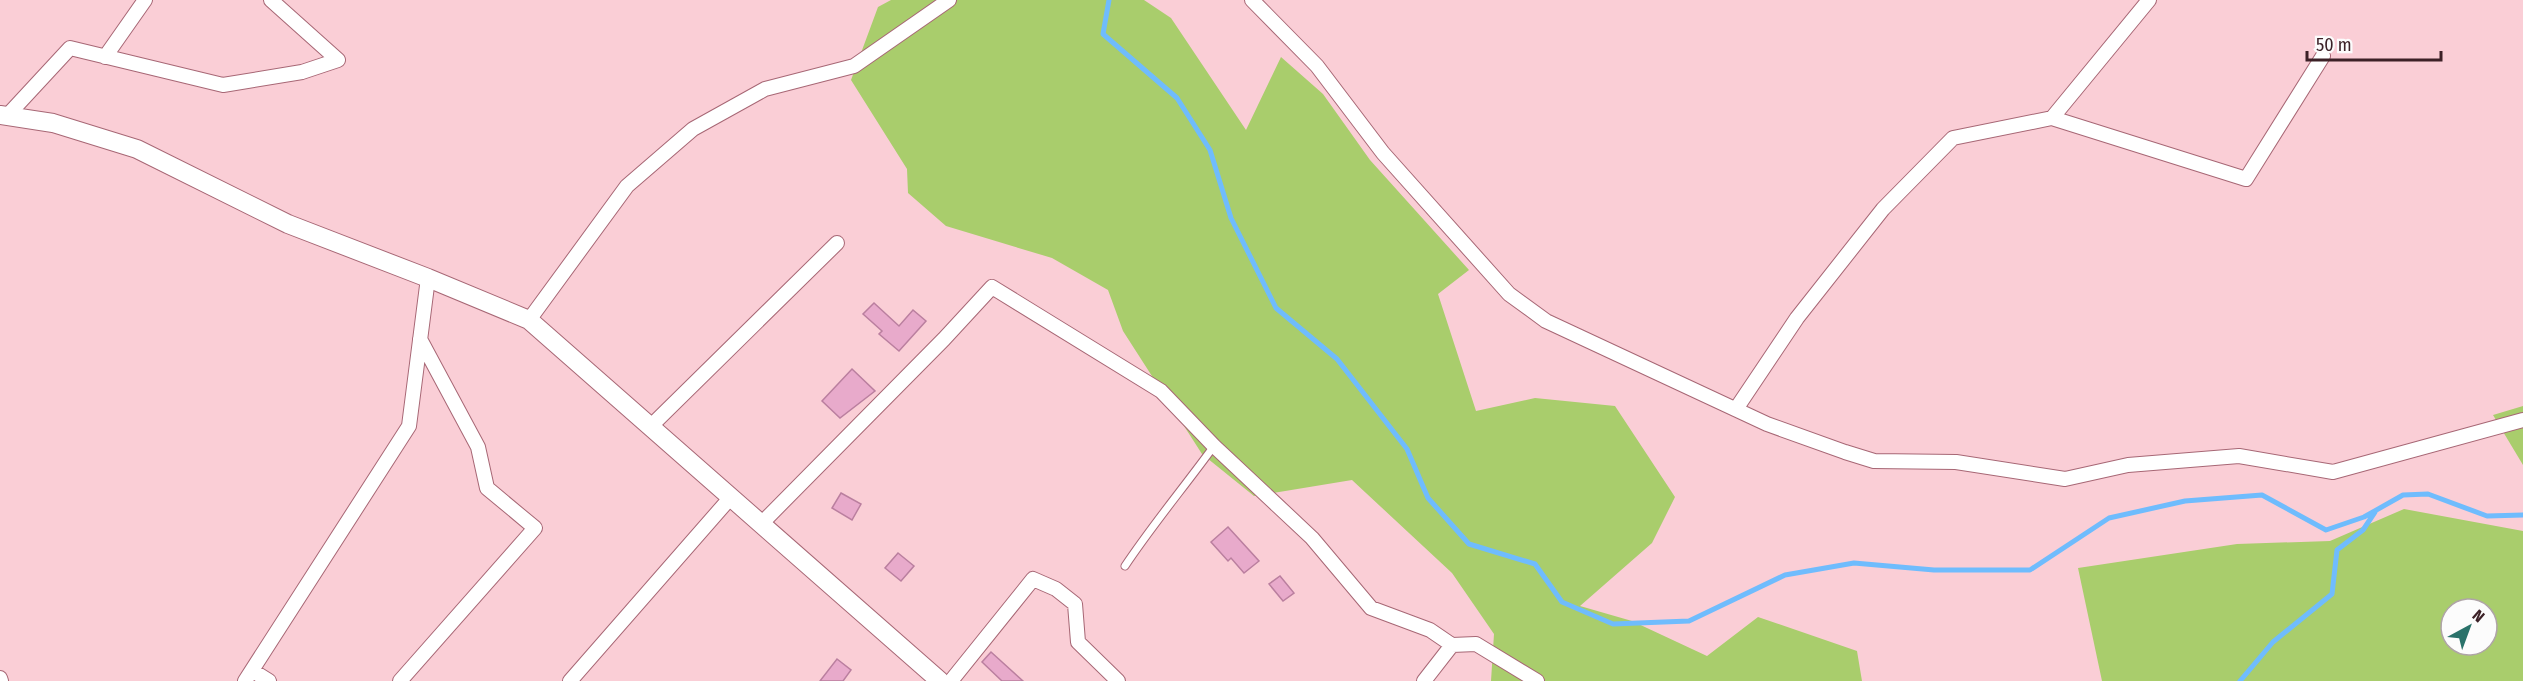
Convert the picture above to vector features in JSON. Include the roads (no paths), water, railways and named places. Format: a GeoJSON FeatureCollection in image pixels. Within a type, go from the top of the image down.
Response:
{"type":"FeatureCollection","features":[{"type":"Feature","properties":{"kind":"street"},"geometry":{"type":"LineString","coordinates":[[105,57],[145,0]]}},
{"type":"Feature","properties":{"kind":"street"},"geometry":{"type":"LineString","coordinates":[[4,116],[70,48],[223,85],[302,72],[338,60],[271,0]]}},
{"type":"Feature","properties":{"kind":"street"},"geometry":{"type":"LineString","coordinates":[[529,320],[627,186],[693,129],[765,89],[854,66],[948,0]]}},
{"type":"Feature","properties":{"kind":"street"},"geometry":{"type":"LineString","coordinates":[[1252,0],[1317,66],[1383,153],[1509,294],[1546,321],[1736,410],[1767,424],[1874,461],[1956,462],[2065,478],[2128,465],[2238,456],[2333,472],[2523,420]]}},
{"type":"Feature","properties":{"kind":"street"},"geometry":{"type":"LineString","coordinates":[[2052,118],[2149,0]]}},
{"type":"Feature","properties":{"kind":"street"},"geometry":{"type":"LineString","coordinates":[[1736,410],[1797,318],[1883,208],[1953,138],[2052,118],[2246,179],[2323,56]]}},
{"type":"Feature","properties":{"kind":"street"},"geometry":{"type":"LineString","coordinates":[[4,116],[53,123],[137,149],[288,224],[529,320],[940,681]]}},
{"type":"Feature","properties":{"kind":"street"},"geometry":{"type":"LineString","coordinates":[[650,427],[837,243]]}},
{"type":"Feature","properties":{"kind":"street"},"geometry":{"type":"LineString","coordinates":[[269,681],[249,676],[409,426],[428,278]]}},
{"type":"Feature","properties":{"kind":"street"},"geometry":{"type":"LineString","coordinates":[[761,524],[944,339],[992,287],[1161,391],[1214,446],[1312,538],[1371,608],[1430,630],[1452,645],[1476,644],[1537,681]]}},
{"type":"Feature","properties":{"kind":"street"},"geometry":{"type":"LineString","coordinates":[[400,681],[535,528],[488,488],[478,447],[420,339]]}},
{"type":"Feature","properties":{"kind":"street"},"geometry":{"type":"LineString","coordinates":[[570,681],[731,497]]}},
{"type":"Feature","properties":{"kind":"street"},"geometry":{"type":"LineString","coordinates":[[951,681],[1033,579],[1056,589],[1075,604],[1078,642],[1119,681]]}},
{"type":"Feature","properties":{"kind":"street"},"geometry":{"type":"LineString","coordinates":[[1424,681],[1452,645]]}},
{"type":"Feature","properties":{"kind":"lane"},"geometry":{"type":"LineString","coordinates":[[1125,566],[1150,528],[1183,489],[1214,446]]}},
{"type":"Feature","properties":{"kind":"waterway"},"geometry":{"type":"LineString","coordinates":[[1109,0],[1103,34],[1177,98],[1210,150],[1231,218],[1276,308],[1337,359],[1407,449],[1428,498],[1469,544],[1535,564],[1562,602],[1613,624],[1689,621],[1785,575],[1854,563],[1934,570],[2030,570],[2109,518],[2185,501],[2262,495],[2326,530],[2364,517],[2403,495],[2428,494],[2487,516],[2523,515]]}},
{"type":"Feature","properties":{"kind":"waterway"},"geometry":{"type":"LineString","coordinates":[[2240,681],[2273,642],[2332,594],[2337,550],[2363,530],[2375,512]]}}]}
